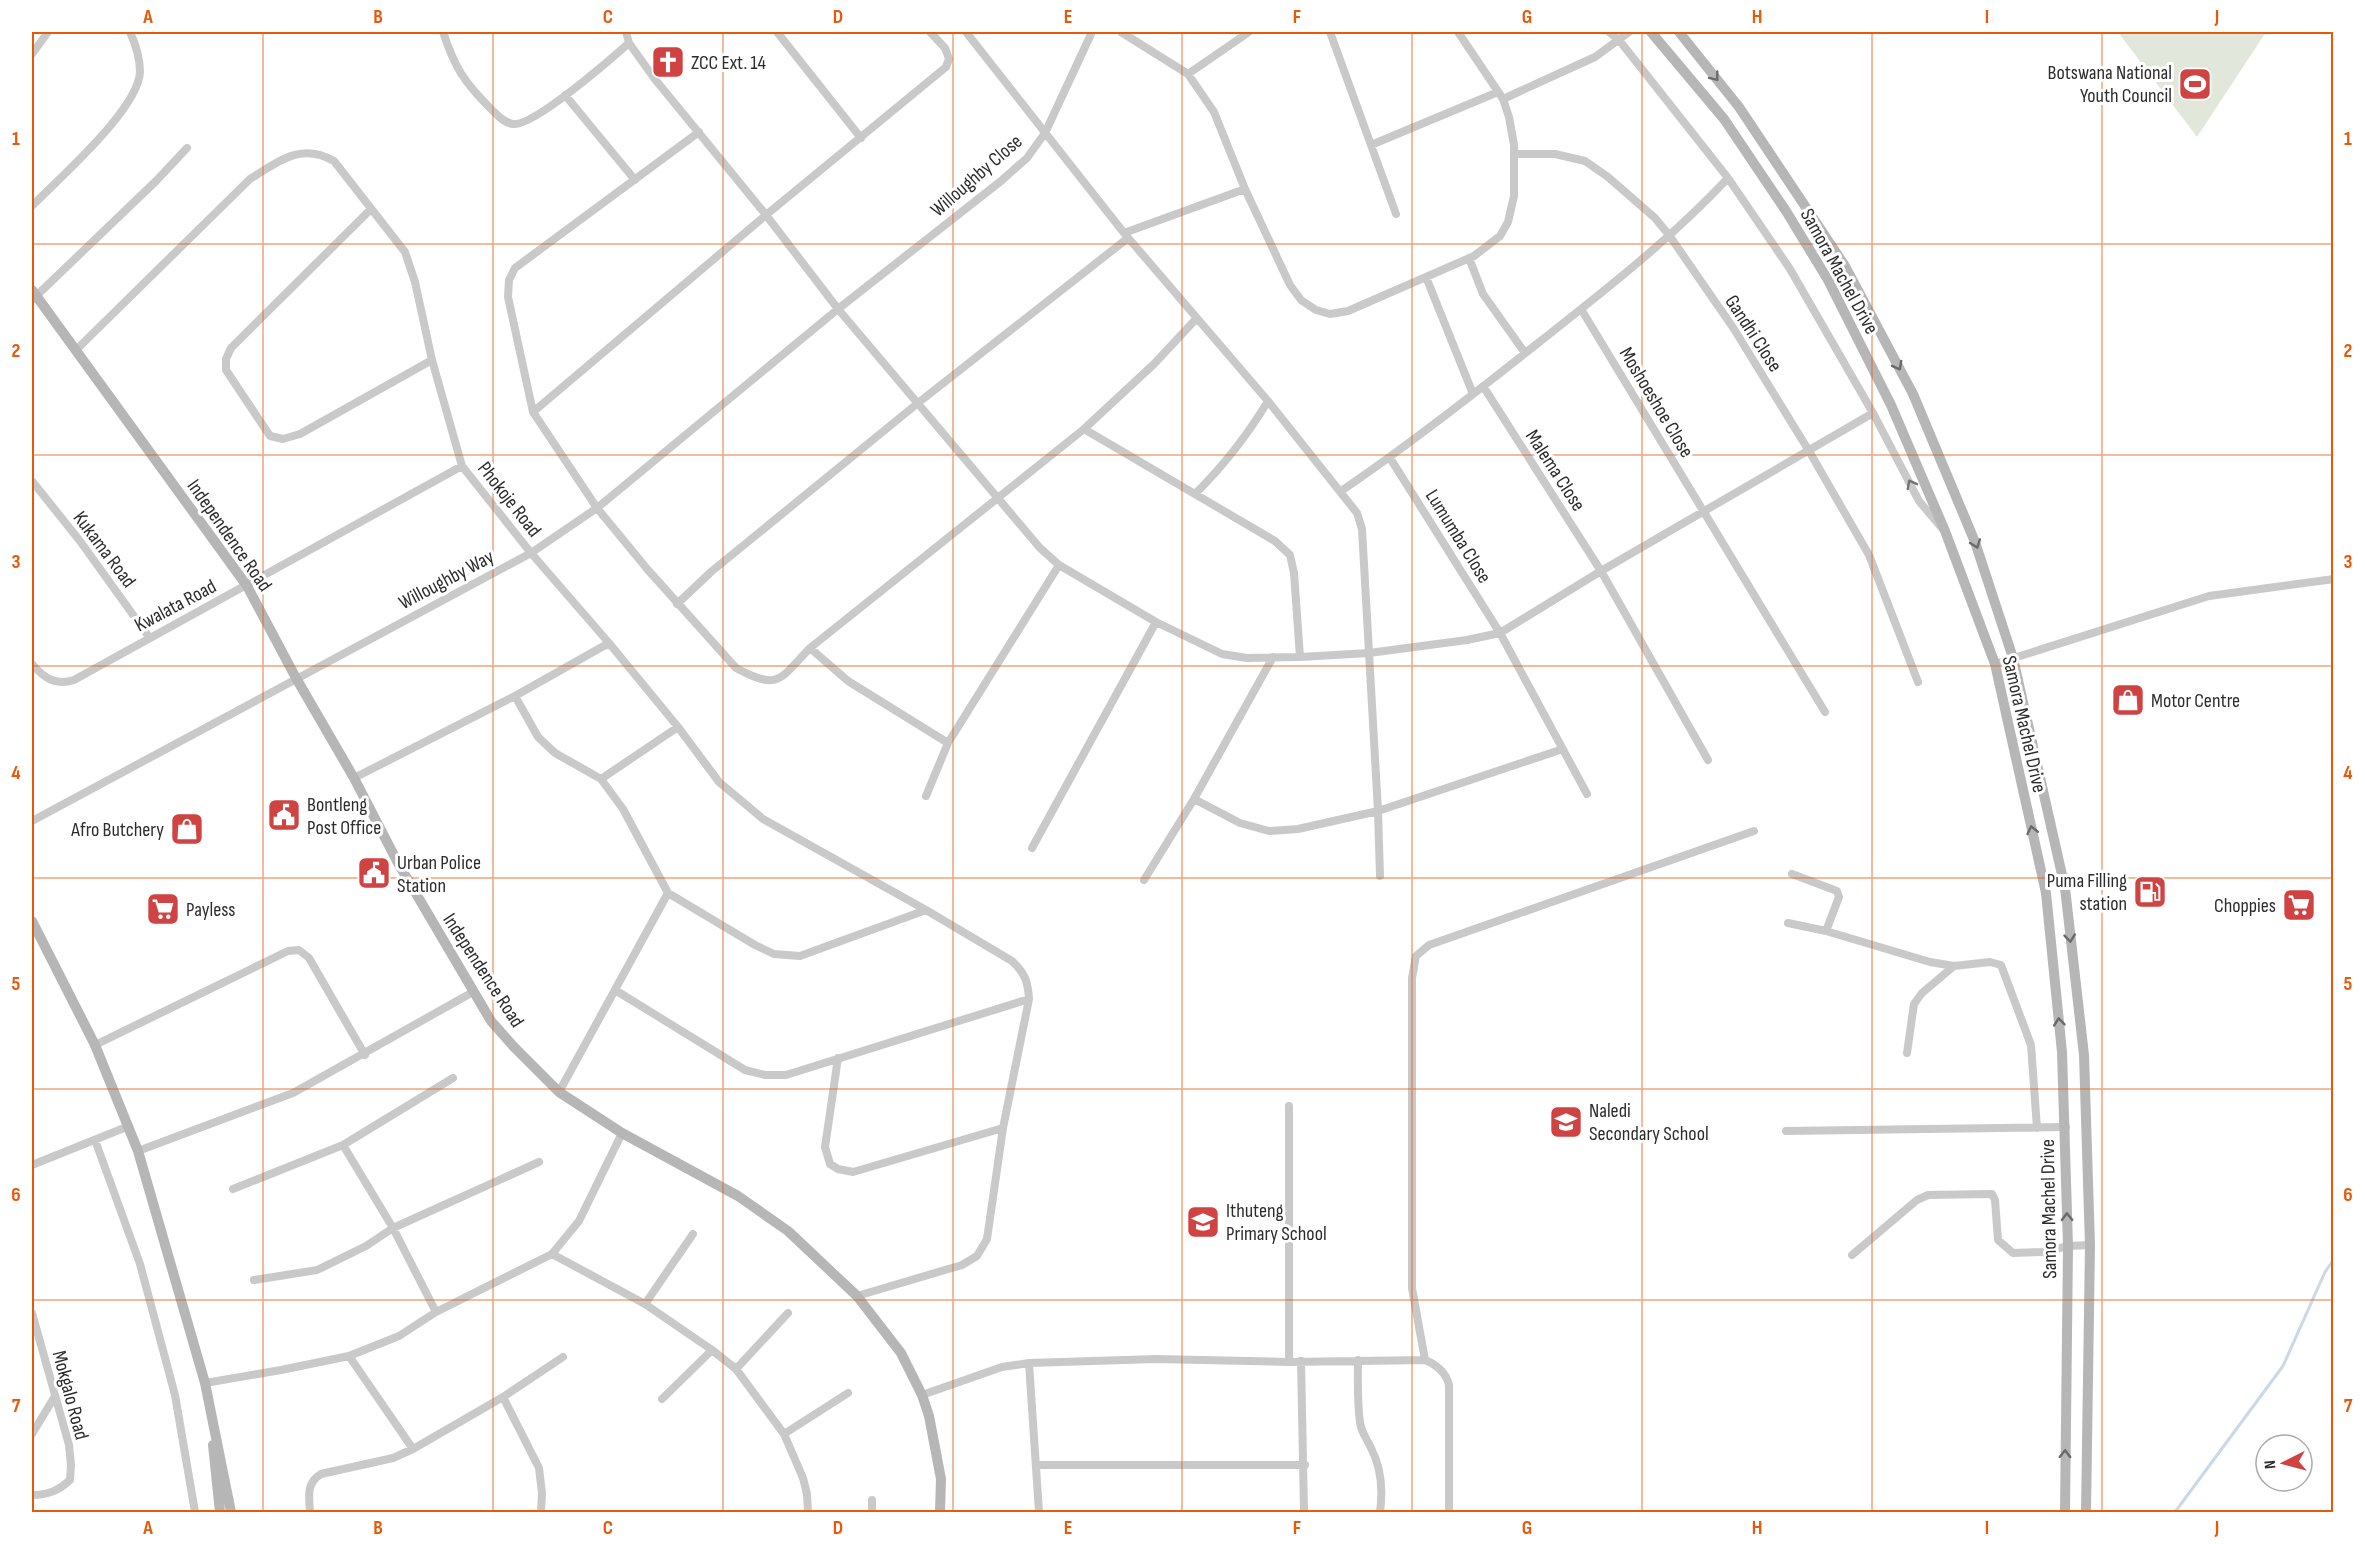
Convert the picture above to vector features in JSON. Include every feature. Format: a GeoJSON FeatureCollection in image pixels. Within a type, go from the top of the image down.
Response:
{"type":"FeatureCollection","features":[{"type":"Feature","properties":{"kind":"main road","name":"Samora Machel Drive"},"geometry":{"type":"LineString","coordinates":[[1651,32],[1724,119],[1786,211],[1828,279],[1891,405],[1945,531],[1995,664],[2046,893],[2062,1052],[2068,1246],[2065,1512]]}},
{"type":"Feature","properties":{"kind":"main road","name":"Samora Machel Drive"},"geometry":{"type":"LineString","coordinates":[[1679,32],[1739,107],[1845,266],[1917,405],[1975,542],[2013,658],[2065,888],[2084,1055],[2090,1245],[2086,1512]]}},
{"type":"Feature","properties":{"kind":"main road","name":"Independence Road"},"geometry":{"type":"LineString","coordinates":[[33,295],[247,586],[296,678],[354,778],[398,863],[491,1022],[559,1092],[622,1133],[738,1196],[788,1231],[857,1296],[901,1353],[922,1395],[929,1416],[941,1479],[940,1512]]}},
{"type":"Feature","properties":{"kind":"main road"},"geometry":{"type":"LineString","coordinates":[[32,921],[95,1045],[138,1151],[205,1383],[231,1512]]}},
{"type":"Feature","properties":{"kind":"main road"},"geometry":{"type":"LineString","coordinates":[[215,1433],[213,1446],[220,1512]]}},
{"type":"Feature","properties":{"kind":"street"},"geometry":{"type":"LineString","coordinates":[[32,54],[48,32]]}},
{"type":"Feature","properties":{"kind":"street"},"geometry":{"type":"LineString","coordinates":[[32,206],[111,124],[132,96],[140,72],[130,32]]}},
{"type":"Feature","properties":{"kind":"street"},"geometry":{"type":"LineString","coordinates":[[443,32],[453,60],[467,84],[500,118],[513,124],[526,122],[565,95],[629,44]]}},
{"type":"Feature","properties":{"kind":"street"},"geometry":{"type":"LineString","coordinates":[[626,32],[629,44],[654,78],[766,215],[838,309],[1040,548],[1059,564],[1156,622],[1222,654],[1247,657],[1300,657],[1369,653],[1467,640],[1500,633],[1601,571],[1874,413]]}},
{"type":"Feature","properties":{"kind":"street"},"geometry":{"type":"LineString","coordinates":[[777,32],[861,138]]}},
{"type":"Feature","properties":{"kind":"street"},"geometry":{"type":"LineString","coordinates":[[533,412],[766,215],[946,67],[949,59],[945,48],[930,32]]}},
{"type":"Feature","properties":{"kind":"street"},"geometry":{"type":"LineString","coordinates":[[966,32],[1126,236],[1268,401],[1357,513],[1362,529],[1380,876]]}},
{"type":"Feature","properties":{"kind":"street","name":"Willoughby Close"},"geometry":{"type":"LineString","coordinates":[[838,309],[1027,158],[1045,133],[1092,32]]}},
{"type":"Feature","properties":{"kind":"street"},"geometry":{"type":"LineString","coordinates":[[1121,32],[1188,74],[1214,112],[1245,189],[1290,285],[1301,300],[1317,310],[1330,314],[1348,310],[1469,258],[1487,248],[1500,236],[1508,222],[1514,196],[1514,154],[1509,117],[1500,95],[1458,32]]}},
{"type":"Feature","properties":{"kind":"street"},"geometry":{"type":"LineString","coordinates":[[1188,74],[1249,32]]}},
{"type":"Feature","properties":{"kind":"street"},"geometry":{"type":"LineString","coordinates":[[1330,32],[1396,214]]}},
{"type":"Feature","properties":{"kind":"street"},"geometry":{"type":"LineString","coordinates":[[1609,32],[1619,40],[1728,178],[1790,269],[1874,413],[1919,501],[1945,531]]}},
{"type":"Feature","properties":{"kind":"street"},"geometry":{"type":"LineString","coordinates":[[1371,145],[1595,57],[1629,32]]}},
{"type":"Feature","properties":{"kind":"street"},"geometry":{"type":"LineString","coordinates":[[565,95],[635,180]]}},
{"type":"Feature","properties":{"kind":"street"},"geometry":{"type":"LineString","coordinates":[[699,132],[515,268],[509,280],[507,297],[533,412],[597,508],[677,604],[735,668],[752,677],[770,682],[782,677],[810,648],[1084,429],[1154,363],[1196,319]]}},
{"type":"Feature","properties":{"kind":"street"},"geometry":{"type":"LineString","coordinates":[[33,295],[156,181],[188,148]]}},
{"type":"Feature","properties":{"kind":"street"},"geometry":{"type":"LineString","coordinates":[[76,351],[250,179],[279,161],[306,151],[323,154],[334,161],[405,252],[415,282],[432,360],[462,466]]}},
{"type":"Feature","properties":{"kind":"street","name":"Gandhi Close"},"geometry":{"type":"LineString","coordinates":[[1514,154],[1555,154],[1585,161],[1655,218],[1669,235],[1734,330],[1809,451],[1874,566],[1917,682]]}},
{"type":"Feature","properties":{"kind":"street"},"geometry":{"type":"LineString","coordinates":[[1341,491],[1390,458],[1581,309],[1702,206],[1728,178]]}},
{"type":"Feature","properties":{"kind":"street"},"geometry":{"type":"LineString","coordinates":[[677,604],[712,571],[1126,236],[1245,189]]}},
{"type":"Feature","properties":{"kind":"street"},"geometry":{"type":"LineString","coordinates":[[371,209],[231,348],[226,359],[226,370],[270,436],[283,439],[300,434],[432,360]]}},
{"type":"Feature","properties":{"kind":"street"},"geometry":{"type":"LineString","coordinates":[[1469,258],[1483,294],[1495,314],[1525,353]]}},
{"type":"Feature","properties":{"kind":"street"},"geometry":{"type":"LineString","coordinates":[[1426,277],[1473,394]]}},
{"type":"Feature","properties":{"kind":"street","name":"Willoughby Way"},"geometry":{"type":"LineString","coordinates":[[32,821],[531,554],[597,508],[838,309]]}},
{"type":"Feature","properties":{"kind":"street","name":"Moshoeshoe Close"},"geometry":{"type":"LineString","coordinates":[[1581,309],[1825,712]]}},
{"type":"Feature","properties":{"kind":"street","name":"Malema Close"},"geometry":{"type":"LineString","coordinates":[[1484,386],[1601,571],[1708,760]]}},
{"type":"Feature","properties":{"kind":"street"},"geometry":{"type":"LineString","coordinates":[[1196,493],[1246,437],[1268,401]]}},
{"type":"Feature","properties":{"kind":"street"},"geometry":{"type":"LineString","coordinates":[[1084,429],[1196,493],[1275,542],[1290,555],[1294,573],[1300,657]]}},
{"type":"Feature","properties":{"kind":"street","name":"Lumumba Close"},"geometry":{"type":"LineString","coordinates":[[1390,458],[1500,633],[1587,794]]}},
{"type":"Feature","properties":{"kind":"street","name":"Kwalata Road"},"geometry":{"type":"LineString","coordinates":[[32,664],[48,680],[64,683],[74,680],[462,466]]}},
{"type":"Feature","properties":{"kind":"street","name":"Phokoje Road"},"geometry":{"type":"LineString","coordinates":[[462,466],[531,554],[609,643],[678,727],[719,782],[763,819],[1012,961],[1024,972],[1029,984],[1029,999]]}},
{"type":"Feature","properties":{"kind":"street","name":"Kukama Road"},"geometry":{"type":"LineString","coordinates":[[32,481],[80,541],[149,638]]}},
{"type":"Feature","properties":{"kind":"street"},"geometry":{"type":"LineString","coordinates":[[926,796],[948,743],[1059,564]]}},
{"type":"Feature","properties":{"kind":"street"},"geometry":{"type":"LineString","coordinates":[[1995,664],[2210,596],[2334,579]]}},
{"type":"Feature","properties":{"kind":"street"},"geometry":{"type":"LineString","coordinates":[[1032,848],[1156,622]]}},
{"type":"Feature","properties":{"kind":"street"},"geometry":{"type":"LineString","coordinates":[[354,778],[515,696],[609,643]]}},
{"type":"Feature","properties":{"kind":"street"},"geometry":{"type":"LineString","coordinates":[[810,648],[848,681],[948,743]]}},
{"type":"Feature","properties":{"kind":"street"},"geometry":{"type":"LineString","coordinates":[[1144,880],[1194,799],[1273,657]]}},
{"type":"Feature","properties":{"kind":"street"},"geometry":{"type":"LineString","coordinates":[[515,696],[538,737],[555,753],[601,779],[623,809],[668,893],[755,945],[774,954],[800,956],[926,910]]}},
{"type":"Feature","properties":{"kind":"street"},"geometry":{"type":"LineString","coordinates":[[601,779],[678,727]]}},
{"type":"Feature","properties":{"kind":"street"},"geometry":{"type":"LineString","coordinates":[[1194,799],[1240,823],[1269,831],[1298,829],[1378,812],[1563,749]]}},
{"type":"Feature","properties":{"kind":"street"},"geometry":{"type":"LineString","coordinates":[[1425,1360],[1412,1288],[1412,978],[1416,956],[1429,945],[1754,831]]}},
{"type":"Feature","properties":{"kind":"street"},"geometry":{"type":"LineString","coordinates":[[1792,874],[1833,889],[1839,894],[1826,931]]}},
{"type":"Feature","properties":{"kind":"street"},"geometry":{"type":"LineString","coordinates":[[559,1092],[668,893]]}},
{"type":"Feature","properties":{"kind":"street"},"geometry":{"type":"LineString","coordinates":[[1788,923],[1826,931],[1926,961],[1954,966],[1990,962],[2004,969],[2031,1045],[2037,1128]]}},
{"type":"Feature","properties":{"kind":"street"},"geometry":{"type":"LineString","coordinates":[[95,1045],[288,951],[299,950],[309,958],[365,1055]]}},
{"type":"Feature","properties":{"kind":"street"},"geometry":{"type":"LineString","coordinates":[[1907,1053],[1917,997],[1954,966]]}},
{"type":"Feature","properties":{"kind":"street"},"geometry":{"type":"LineString","coordinates":[[615,990],[745,1070],[765,1075],[786,1075],[1029,999],[1003,1128],[987,1239],[978,1256],[962,1265],[857,1296]]}},
{"type":"Feature","properties":{"kind":"street"},"geometry":{"type":"LineString","coordinates":[[138,1151],[293,1093],[365,1055],[473,992]]}},
{"type":"Feature","properties":{"kind":"street"},"geometry":{"type":"LineString","coordinates":[[838,1058],[825,1147],[830,1164],[838,1169],[853,1172],[1003,1128]]}},
{"type":"Feature","properties":{"kind":"street"},"geometry":{"type":"LineString","coordinates":[[232,1189],[343,1145],[453,1078]]}},
{"type":"Feature","properties":{"kind":"street"},"geometry":{"type":"LineString","coordinates":[[1289,1106],[1290,1362]]}},
{"type":"Feature","properties":{"kind":"street"},"geometry":{"type":"LineString","coordinates":[[32,1165],[129,1126]]}},
{"type":"Feature","properties":{"kind":"street"},"geometry":{"type":"LineString","coordinates":[[1786,1131],[2066,1127]]}},
{"type":"Feature","properties":{"kind":"street"},"geometry":{"type":"LineString","coordinates":[[205,1383],[349,1356],[399,1336],[436,1312],[552,1254],[579,1221],[622,1133]]}},
{"type":"Feature","properties":{"kind":"street"},"geometry":{"type":"LineString","coordinates":[[95,1140],[140,1264],[169,1373],[195,1512]]}},
{"type":"Feature","properties":{"kind":"street"},"geometry":{"type":"LineString","coordinates":[[343,1145],[393,1228],[436,1312]]}},
{"type":"Feature","properties":{"kind":"street"},"geometry":{"type":"LineString","coordinates":[[254,1280],[317,1270],[366,1246],[393,1228],[539,1162]]}},
{"type":"Feature","properties":{"kind":"street"},"geometry":{"type":"LineString","coordinates":[[1852,1255],[1917,1200],[1938,1195],[1992,1194],[1995,1200],[1998,1240],[2013,1253],[2043,1252],[2068,1246],[2090,1245]]}},
{"type":"Feature","properties":{"kind":"street"},"geometry":{"type":"LineString","coordinates":[[645,1304],[693,1234]]}},
{"type":"Feature","properties":{"kind":"street"},"geometry":{"type":"LineString","coordinates":[[552,1254],[645,1304],[736,1369],[784,1434],[803,1478],[808,1512]]}},
{"type":"Feature","properties":{"kind":"street"},"geometry":{"type":"LineString","coordinates":[[736,1369],[788,1312]]}},
{"type":"Feature","properties":{"kind":"street","name":"Mokgalo Road"},"geometry":{"type":"LineString","coordinates":[[32,1314],[69,1445],[71,1464],[70,1480],[59,1490],[43,1495],[32,1495]]}},
{"type":"Feature","properties":{"kind":"street"},"geometry":{"type":"LineString","coordinates":[[662,1399],[712,1350]]}},
{"type":"Feature","properties":{"kind":"street"},"geometry":{"type":"LineString","coordinates":[[349,1356],[413,1449]]}},
{"type":"Feature","properties":{"kind":"street"},"geometry":{"type":"LineString","coordinates":[[310,1512],[309,1488],[316,1477],[393,1458],[413,1449],[503,1397],[563,1357]]}},
{"type":"Feature","properties":{"kind":"street"},"geometry":{"type":"LineString","coordinates":[[922,1395],[1002,1367],[1029,1363],[1156,1359],[1290,1362],[1425,1360],[1440,1369],[1449,1385],[1449,1512]]}},
{"type":"Feature","properties":{"kind":"street"},"geometry":{"type":"LineString","coordinates":[[1358,1360],[1360,1421],[1362,1432],[1372,1448],[1380,1470],[1382,1494],[1380,1512]]}},
{"type":"Feature","properties":{"kind":"street"},"geometry":{"type":"LineString","coordinates":[[1301,1361],[1305,1465],[1304,1512]]}},
{"type":"Feature","properties":{"kind":"street"},"geometry":{"type":"LineString","coordinates":[[1029,1363],[1039,1512]]}},
{"type":"Feature","properties":{"kind":"street"},"geometry":{"type":"LineString","coordinates":[[784,1434],[848,1393]]}},
{"type":"Feature","properties":{"kind":"street"},"geometry":{"type":"LineString","coordinates":[[32,1434],[55,1396]]}},
{"type":"Feature","properties":{"kind":"street"},"geometry":{"type":"LineString","coordinates":[[503,1397],[539,1468],[542,1493],[541,1512]]}},
{"type":"Feature","properties":{"kind":"street"},"geometry":{"type":"LineString","coordinates":[[1036,1465],[1305,1465]]}},
{"type":"Feature","properties":{"kind":"street"},"geometry":{"type":"LineString","coordinates":[[872,1500],[872,1512]]}},
{"type":"Feature","properties":{"kind":"shaded area","name":"Botswana National Youth Council"},"geometry":{"type":"Polygon","coordinates":[[[2118,32],[2266,32],[2197,137],[2118,32]]]}},
{"type":"Feature","properties":{"kind":"waterway"},"geometry":{"type":"LineString","coordinates":[[2175,1512],[2283,1366],[2325,1272],[2334,1259]]}},
{"type":"Feature","properties":{"kind":"place","name":"ZCC Ext. 14"},"geometry":{"type":"Point","coordinates":[668,62]}},
{"type":"Feature","properties":{"kind":"place","name":"Botswana National Youth Council"},"geometry":{"type":"Point","coordinates":[2195,84]}},
{"type":"Feature","properties":{"kind":"place","name":"Motor Centre"},"geometry":{"type":"Point","coordinates":[2128,700]}},
{"type":"Feature","properties":{"kind":"place","name":"Bontleng Post Office"},"geometry":{"type":"Point","coordinates":[284,815]}},
{"type":"Feature","properties":{"kind":"place","name":"Afro Butchery"},"geometry":{"type":"Point","coordinates":[187,829]}},
{"type":"Feature","properties":{"kind":"place","name":"Urban Police Station"},"geometry":{"type":"Point","coordinates":[374,873]}},
{"type":"Feature","properties":{"kind":"place","name":"Puma Filling station"},"geometry":{"type":"Point","coordinates":[2150,892]}},
{"type":"Feature","properties":{"kind":"place","name":"Choppies"},"geometry":{"type":"Point","coordinates":[2299,905]}},
{"type":"Feature","properties":{"kind":"place","name":"Payless"},"geometry":{"type":"Point","coordinates":[163,909]}},
{"type":"Feature","properties":{"kind":"place","name":"Naledi Secondary School"},"geometry":{"type":"Point","coordinates":[1566,1122]}},
{"type":"Feature","properties":{"kind":"place","name":"Ithuteng Primary School"},"geometry":{"type":"Point","coordinates":[1203,1222]}}]}
